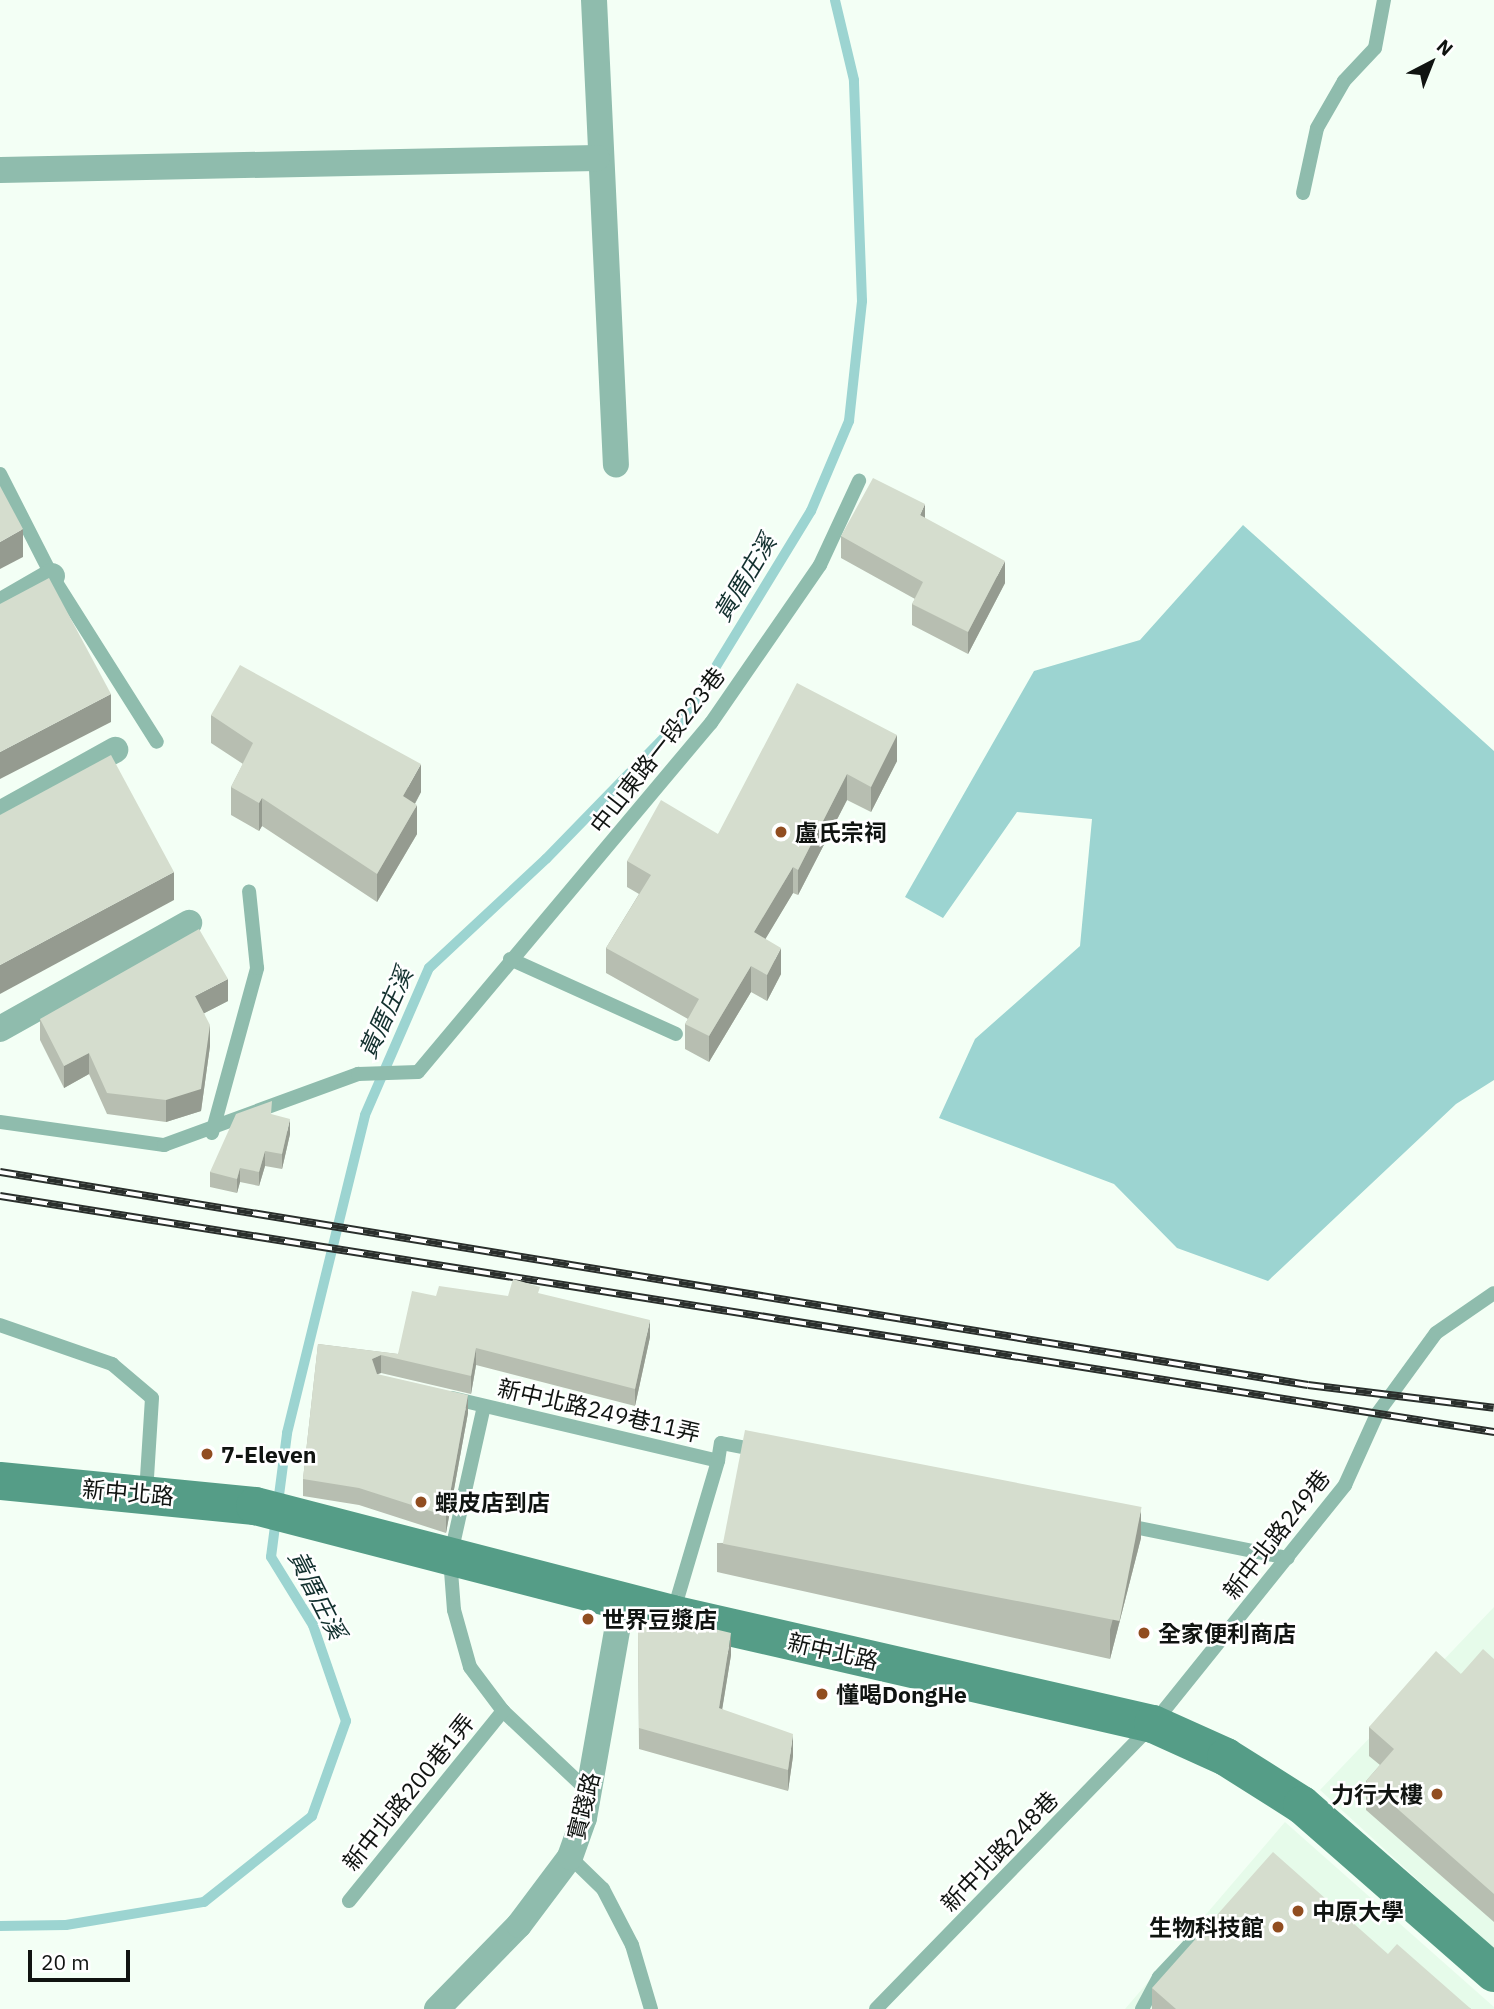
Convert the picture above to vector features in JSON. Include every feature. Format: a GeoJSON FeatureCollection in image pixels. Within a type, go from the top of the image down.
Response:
{"type":"FeatureCollection","features":[{"type":"Feature","properties":{"kind":"street"},"geometry":{"type":"LineString","coordinates":[[594,0],[597,158],[616,464]]}},
{"type":"Feature","properties":{"kind":"street"},"geometry":{"type":"LineString","coordinates":[[0,170],[597,158]]}},
{"type":"Feature","properties":{"kind":"street"},"geometry":{"type":"LineString","coordinates":[[0,606],[52,576]]}},
{"type":"Feature","properties":{"kind":"street"},"geometry":{"type":"LineString","coordinates":[[0,814],[115,750]]}},
{"type":"Feature","properties":{"kind":"street"},"geometry":{"type":"LineString","coordinates":[[0,1029],[189,923]]}},
{"type":"Feature","properties":{"kind":"street","name":"新中北路"},"geometry":{"type":"LineString","coordinates":[[0,1481],[146,1493],[255,1506],[450,1558],[623,1597],[672,1614],[1153,1724],[1226,1757],[1302,1805],[1494,1973]]}},
{"type":"Feature","properties":{"kind":"street","name":"實踐路"},"geometry":{"type":"LineString","coordinates":[[437,2009],[519,1925],[570,1857],[589,1792],[623,1597]]}},
{"type":"Feature","properties":{"kind":"lane"},"geometry":{"type":"LineString","coordinates":[[1303,193],[1317,128],[1344,81],[1375,48],[1384,0]]}},
{"type":"Feature","properties":{"kind":"lane"},"geometry":{"type":"LineString","coordinates":[[0,474],[52,576],[157,742]]}},
{"type":"Feature","properties":{"kind":"lane","name":"中山東路一段223巷"},"geometry":{"type":"LineString","coordinates":[[0,1122],[164,1145],[212,1133],[272,1101],[358,1074],[418,1072],[510,959],[711,723],[820,565],[859,481]]}},
{"type":"Feature","properties":{"kind":"lane"},"geometry":{"type":"LineString","coordinates":[[212,1133],[257,968],[249,891]]}},
{"type":"Feature","properties":{"kind":"lane"},"geometry":{"type":"LineString","coordinates":[[510,959],[676,1034]]}},
{"type":"Feature","properties":{"kind":"lane","name":"新中北路249巷"},"geometry":{"type":"LineString","coordinates":[[1153,1724],[1345,1485],[1392,1394],[1436,1333],[1494,1293]]}},
{"type":"Feature","properties":{"kind":"lane"},"geometry":{"type":"LineString","coordinates":[[0,1325],[112,1364],[152,1398],[146,1493]]}},
{"type":"Feature","properties":{"kind":"lane","name":"新中北路249巷11弄"},"geometry":{"type":"LineString","coordinates":[[432,1394],[718,1461],[721,1443],[775,1454]]}},
{"type":"Feature","properties":{"kind":"lane"},"geometry":{"type":"LineString","coordinates":[[484,1406],[450,1558],[454,1610],[470,1667],[503,1711],[589,1792]]}},
{"type":"Feature","properties":{"kind":"lane"},"geometry":{"type":"LineString","coordinates":[[672,1614],[718,1461]]}},
{"type":"Feature","properties":{"kind":"lane"},"geometry":{"type":"LineString","coordinates":[[1112,1523],[1288,1558]]}},
{"type":"Feature","properties":{"kind":"lane","name":"新中北路200巷1弄"},"geometry":{"type":"LineString","coordinates":[[349,1901],[503,1711]]}},
{"type":"Feature","properties":{"kind":"lane","name":"新中北路248巷"},"geometry":{"type":"LineString","coordinates":[[876,2009],[1153,1724]]}},
{"type":"Feature","properties":{"kind":"lane"},"geometry":{"type":"LineString","coordinates":[[570,1857],[603,1889],[632,1945],[652,2009]]}},
{"type":"Feature","properties":{"kind":"lane"},"geometry":{"type":"LineString","coordinates":[[1142,2009],[1159,1977],[1225,1907]]}},
{"type":"Feature","properties":{"kind":"shaded area","name":"中原大學"},"geometry":{"type":"Polygon","coordinates":[[[1494,1607],[1494,1950],[1320,1790],[1494,1607]]]}},
{"type":"Feature","properties":{"kind":"shaded area","name":"中原大學"},"geometry":{"type":"Polygon","coordinates":[[[1285,1822],[1494,2007],[1494,2009],[1125,2009],[1285,1822]]]}},
{"type":"Feature","properties":{"kind":"water"},"geometry":{"type":"Polygon","coordinates":[[[1243,525],[1494,751],[1494,1080],[1456,1104],[1268,1281],[1177,1248],[1114,1184],[939,1118],[975,1039],[1080,946],[1092,819],[1017,812],[943,918],[905,897],[1034,671],[1140,640],[1243,525]]]}},
{"type":"Feature","properties":{"kind":"building"},"geometry":{"type":"Polygon","coordinates":[[[873,478],[925,504],[920,515],[1005,561],[968,632],[912,604],[923,582],[841,536],[873,478]]]}},
{"type":"Feature","properties":{"kind":"building"},"geometry":{"type":"Polygon","coordinates":[[[0,486],[23,529],[0,542],[0,486]]]}},
{"type":"Feature","properties":{"kind":"building"},"geometry":{"type":"Polygon","coordinates":[[[49,578],[111,694],[0,752],[0,604],[49,578]]]}},
{"type":"Feature","properties":{"kind":"building"},"geometry":{"type":"Polygon","coordinates":[[[240,665],[421,764],[403,796],[417,805],[377,874],[262,798],[259,803],[231,787],[253,743],[211,715],[240,665]]]}},
{"type":"Feature","properties":{"kind":"building"},"geometry":{"type":"Polygon","coordinates":[[[797,683],[897,735],[871,787],[847,774],[798,870],[793,867],[754,932],[781,948],[767,975],[751,966],[709,1036],[685,1024],[699,999],[606,948],[651,875],[627,861],[661,800],[718,834],[797,683]]]}},
{"type":"Feature","properties":{"kind":"building"},"geometry":{"type":"Polygon","coordinates":[[[111,755],[174,872],[0,965],[0,815],[111,755]]]}},
{"type":"Feature","properties":{"kind":"building"},"geometry":{"type":"Polygon","coordinates":[[[199,929],[228,979],[195,996],[210,1025],[201,1089],[166,1100],[107,1093],[89,1053],[64,1066],[40,1019],[199,929]]]}},
{"type":"Feature","properties":{"kind":"building"},"geometry":{"type":"Polygon","coordinates":[[[272,1101],[271,1114],[290,1119],[282,1154],[265,1151],[259,1172],[240,1168],[237,1179],[210,1172],[236,1114],[272,1101]]]}},
{"type":"Feature","properties":{"kind":"building"},"geometry":{"type":"Polygon","coordinates":[[[513,1279],[540,1287],[538,1293],[650,1320],[635,1389],[476,1348],[471,1376],[381,1355],[372,1359],[377,1374],[468,1395],[446,1516],[359,1488],[303,1479],[318,1344],[398,1354],[412,1291],[436,1296],[439,1286],[508,1296],[513,1279]]]}},
{"type":"Feature","properties":{"kind":"building"},"geometry":{"type":"Polygon","coordinates":[[[745,1430],[1142,1507],[1119,1621],[723,1544],[745,1430]]]}},
{"type":"Feature","properties":{"kind":"building"},"geometry":{"type":"Polygon","coordinates":[[[665,1617],[731,1633],[719,1708],[793,1734],[788,1770],[639,1728],[638,1629],[665,1617]]]}},
{"type":"Feature","properties":{"kind":"building","name":"中原大學"},"geometry":{"type":"Polygon","coordinates":[[[1483,1649],[1494,1659],[1494,1894],[1366,1781],[1394,1749],[1369,1727],[1436,1651],[1461,1674],[1483,1649]]]}},
{"type":"Feature","properties":{"kind":"building","name":"中原大學"},"geometry":{"type":"Polygon","coordinates":[[[1273,1852],[1388,1954],[1397,1944],[1471,2009],[1176,2009],[1152,1988],[1273,1852]]]}},
{"type":"Feature","properties":{"kind":"waterway","name":"黃厝庄溪"},"geometry":{"type":"LineString","coordinates":[[0,1926],[66,1925],[204,1902],[312,1816],[346,1721],[313,1625],[271,1557],[287,1433],[365,1115],[429,968],[546,859],[687,714],[811,511],[849,421],[862,301],[854,80],[835,0]]}},
{"type":"Feature","properties":{"kind":"railway"},"geometry":{"type":"LineString","coordinates":[[0,1172],[1308,1385],[1494,1408]]}},
{"type":"Feature","properties":{"kind":"railway"},"geometry":{"type":"LineString","coordinates":[[0,1196],[1494,1432]]}},
{"type":"Feature","properties":{"kind":"place","name":"盧氏宗祠"},"geometry":{"type":"Point","coordinates":[781,832]}},
{"type":"Feature","properties":{"kind":"place","name":"7-Eleven"},"geometry":{"type":"Point","coordinates":[207,1454]}},
{"type":"Feature","properties":{"kind":"place","name":"蝦皮店到店"},"geometry":{"type":"Point","coordinates":[421,1502]}},
{"type":"Feature","properties":{"kind":"place","name":"世界豆漿店"},"geometry":{"type":"Point","coordinates":[588,1619]}},
{"type":"Feature","properties":{"kind":"place","name":"全家便利商店"},"geometry":{"type":"Point","coordinates":[1144,1633]}},
{"type":"Feature","properties":{"kind":"place","name":"懂喝DongHe"},"geometry":{"type":"Point","coordinates":[822,1694]}},
{"type":"Feature","properties":{"kind":"place","name":"力行大樓"},"geometry":{"type":"Point","coordinates":[1437,1794]}},
{"type":"Feature","properties":{"kind":"place","name":"中原大學"},"geometry":{"type":"Point","coordinates":[1298,1911]}},
{"type":"Feature","properties":{"kind":"place","name":"生物科技館"},"geometry":{"type":"Point","coordinates":[1278,1927]}}]}
